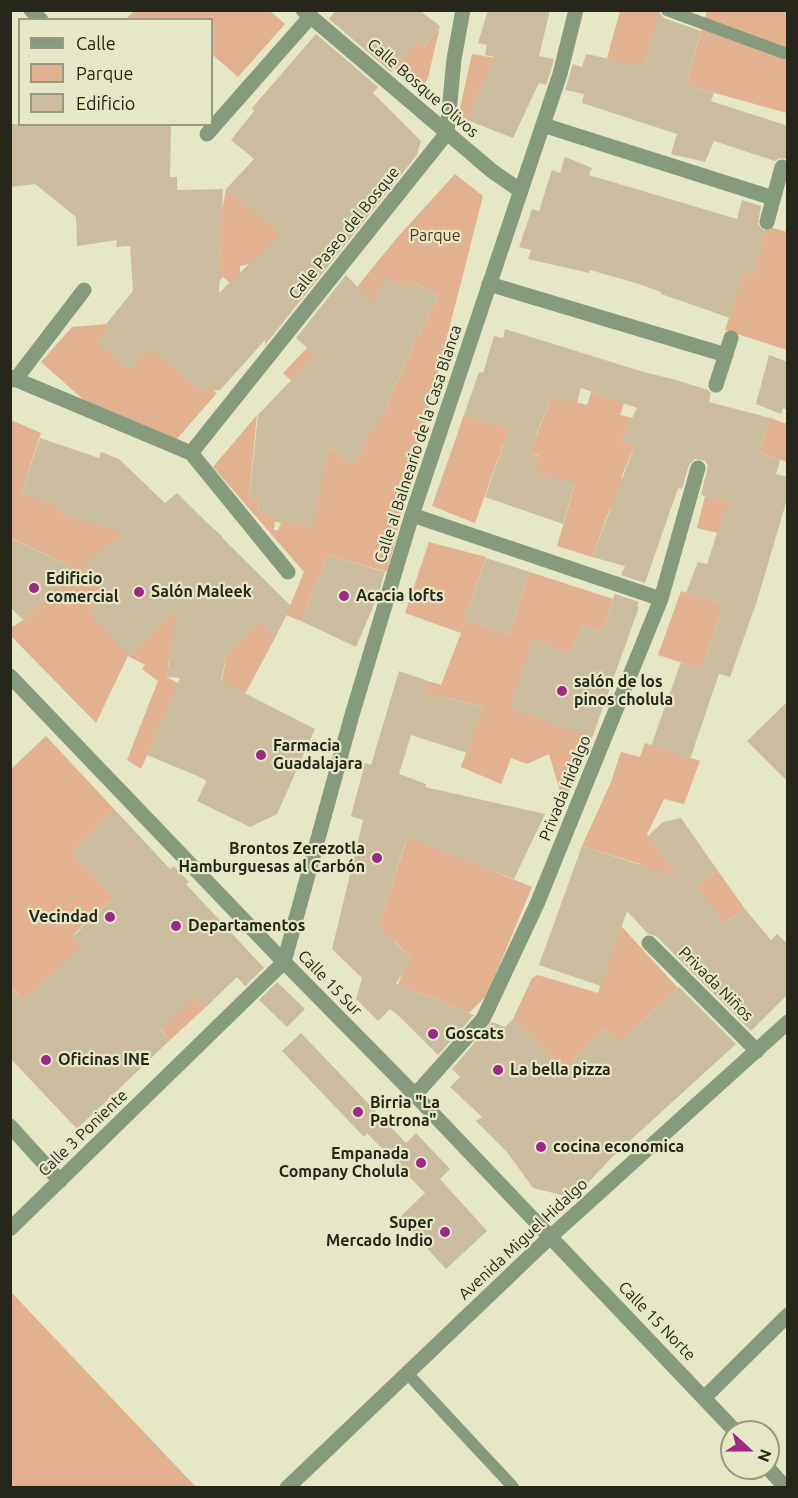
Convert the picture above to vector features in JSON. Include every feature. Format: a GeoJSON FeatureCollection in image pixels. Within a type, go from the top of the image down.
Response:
{"type":"FeatureCollection","features":[{"type":"Feature","properties":{"kind":"street"},"geometry":{"type":"LineString","coordinates":[[447,133],[454,59],[463,10]]}},
{"type":"Feature","properties":{"kind":"street","name":"Calle al Balneario de la Casa Blanca"},"geometry":{"type":"LineString","coordinates":[[284,962],[352,715],[412,515],[560,74],[576,10]]}},
{"type":"Feature","properties":{"kind":"street"},"geometry":{"type":"LineString","coordinates":[[207,134],[307,14]]}},
{"type":"Feature","properties":{"kind":"street","name":"Calle Bosque Olivos"},"geometry":{"type":"LineString","coordinates":[[307,14],[492,171],[520,191]]}},
{"type":"Feature","properties":{"kind":"street"},"geometry":{"type":"LineString","coordinates":[[543,125],[773,198]]}},
{"type":"Feature","properties":{"kind":"street","name":"Calle Paseo del Bosque"},"geometry":{"type":"LineString","coordinates":[[191,453],[447,133]]}},
{"type":"Feature","properties":{"kind":"street"},"geometry":{"type":"LineString","coordinates":[[766,222],[782,167]]}},
{"type":"Feature","properties":{"kind":"street"},"geometry":{"type":"LineString","coordinates":[[489,284],[726,355]]}},
{"type":"Feature","properties":{"kind":"street"},"geometry":{"type":"LineString","coordinates":[[84,290],[13,379],[191,453],[288,572]]}},
{"type":"Feature","properties":{"kind":"street"},"geometry":{"type":"LineString","coordinates":[[716,385],[731,339]]}},
{"type":"Feature","properties":{"kind":"street","name":"Privada Hidalgo"},"geometry":{"type":"LineString","coordinates":[[415,1095],[483,1019],[537,904],[661,599],[698,468]]}},
{"type":"Feature","properties":{"kind":"street"},"geometry":{"type":"LineString","coordinates":[[412,515],[661,599]]}},
{"type":"Feature","properties":{"kind":"street","name":"Calle 15 Sur"},"geometry":{"type":"LineString","coordinates":[[10,676],[415,1095],[549,1238]]}},
{"type":"Feature","properties":{"kind":"street","name":"Privada Niños"},"geometry":{"type":"LineString","coordinates":[[649,943],[757,1051]]}},
{"type":"Feature","properties":{"kind":"street","name":"Calle 3 Poniente"},"geometry":{"type":"LineString","coordinates":[[10,1229],[284,962]]}},
{"type":"Feature","properties":{"kind":"street","name":"Avenida Miguel Hidalgo"},"geometry":{"type":"LineString","coordinates":[[287,1488],[549,1238],[788,1022]]}},
{"type":"Feature","properties":{"kind":"street"},"geometry":{"type":"LineString","coordinates":[[10,1126],[60,1180]]}},
{"type":"Feature","properties":{"kind":"street","name":"Calle 15 Norte"},"geometry":{"type":"LineString","coordinates":[[549,1238],[568,1255],[725,1420]]}},
{"type":"Feature","properties":{"kind":"street"},"geometry":{"type":"LineString","coordinates":[[704,1398],[788,1315]]}},
{"type":"Feature","properties":{"kind":"lane"},"geometry":{"type":"LineString","coordinates":[[667,10],[784,53]]}},
{"type":"Feature","properties":{"kind":"lane"},"geometry":{"type":"LineString","coordinates":[[407,1373],[513,1487]]}},
{"type":"Feature","properties":{"kind":"green space"},"geometry":{"type":"Polygon","coordinates":[[[134,11],[270,11],[285,24],[238,77],[213,55],[213,18],[127,18],[134,11]]]}},
{"type":"Feature","properties":{"kind":"green space"},"geometry":{"type":"Polygon","coordinates":[[[620,11],[660,11],[644,69],[607,58],[620,11]]]}},
{"type":"Feature","properties":{"kind":"green space"},"geometry":{"type":"Polygon","coordinates":[[[707,11],[787,11],[787,113],[693,87],[685,111],[686,85],[707,11]]]}},
{"type":"Feature","properties":{"kind":"green space"},"geometry":{"type":"Polygon","coordinates":[[[440,26],[428,78],[424,85],[394,68],[416,42],[424,47],[440,26]]]}},
{"type":"Feature","properties":{"kind":"green space"},"geometry":{"type":"Polygon","coordinates":[[[472,54],[519,62],[484,81],[467,120],[458,117],[472,54]]]}},
{"type":"Feature","properties":{"kind":"green space","name":"Parque"},"geometry":{"type":"Polygon","coordinates":[[[455,174],[483,196],[387,572],[328,555],[301,621],[286,615],[304,572],[213,467],[257,415],[249,498],[258,499],[259,513],[275,517],[274,530],[278,530],[317,433],[352,466],[362,448],[283,373],[307,348],[382,417],[413,346],[357,287],[396,239],[455,174]],[[385,277],[417,338],[438,296],[416,283],[411,290],[385,277]]]}},
{"type":"Feature","properties":{"kind":"green space"},"geometry":{"type":"Polygon","coordinates":[[[226,189],[304,251],[240,266],[240,292],[223,277],[201,302],[175,369],[203,392],[208,386],[217,393],[175,441],[95,410],[41,362],[72,327],[106,324],[109,327],[214,268],[220,260],[222,210],[226,189]]]}},
{"type":"Feature","properties":{"kind":"green space"},"geometry":{"type":"Polygon","coordinates":[[[766,226],[787,232],[787,350],[725,330],[744,271],[754,274],[766,226]]]}},
{"type":"Feature","properties":{"kind":"green space"},"geometry":{"type":"Polygon","coordinates":[[[591,392],[613,398],[627,394],[620,415],[633,418],[621,441],[635,445],[621,478],[647,491],[639,514],[610,508],[592,557],[557,546],[575,484],[534,472],[539,456],[503,445],[475,523],[432,506],[464,415],[536,437],[552,396],[587,405],[591,392]]]}},
{"type":"Feature","properties":{"kind":"green space"},"geometry":{"type":"Polygon","coordinates":[[[770,418],[787,424],[787,462],[760,453],[770,418]]]}},
{"type":"Feature","properties":{"kind":"green space"},"geometry":{"type":"Polygon","coordinates":[[[11,420],[41,433],[21,494],[62,504],[59,513],[76,518],[100,515],[197,514],[223,537],[181,579],[254,613],[275,638],[245,694],[207,781],[203,779],[210,756],[166,712],[141,769],[127,760],[158,681],[142,669],[145,665],[128,656],[96,723],[11,636],[11,628],[23,620],[77,569],[11,538],[11,420]],[[128,576],[91,613],[129,655],[128,576]],[[226,658],[169,659],[167,677],[187,688],[209,680],[222,680],[226,658]]]}},
{"type":"Feature","properties":{"kind":"green space"},"geometry":{"type":"Polygon","coordinates":[[[705,496],[755,509],[745,540],[697,528],[705,496]]]}},
{"type":"Feature","properties":{"kind":"green space"},"geometry":{"type":"Polygon","coordinates":[[[429,542],[486,557],[464,620],[508,634],[530,572],[613,599],[602,631],[582,625],[570,655],[534,640],[592,738],[564,804],[549,754],[527,764],[511,758],[501,784],[461,767],[483,707],[447,698],[419,714],[428,681],[441,685],[461,633],[405,613],[429,542]]]}},
{"type":"Feature","properties":{"kind":"green space"},"geometry":{"type":"Polygon","coordinates":[[[681,591],[723,604],[702,669],[658,655],[681,591]]]}},
{"type":"Feature","properties":{"kind":"green space"},"geometry":{"type":"Polygon","coordinates":[[[46,736],[115,810],[72,852],[114,897],[73,935],[89,953],[51,975],[24,1001],[11,988],[11,769],[46,736]]]}},
{"type":"Feature","properties":{"kind":"green space"},"geometry":{"type":"Polygon","coordinates":[[[645,743],[700,761],[684,804],[664,799],[647,834],[680,880],[669,903],[718,871],[745,909],[723,923],[628,903],[640,864],[582,846],[611,782],[621,752],[640,757],[645,743]]]}},
{"type":"Feature","properties":{"kind":"green space"},"geometry":{"type":"Polygon","coordinates":[[[408,836],[532,887],[487,995],[469,1013],[414,991],[400,1017],[390,1009],[402,973],[411,958],[396,943],[376,933],[408,836]]]}},
{"type":"Feature","properties":{"kind":"green space"},"geometry":{"type":"Polygon","coordinates":[[[621,926],[678,988],[618,1043],[604,1028],[564,1070],[513,1019],[532,978],[538,975],[598,993],[621,926]]]}},
{"type":"Feature","properties":{"kind":"green space"},"geometry":{"type":"Polygon","coordinates":[[[189,992],[205,1008],[170,1040],[156,1025],[189,992]]]}},
{"type":"Feature","properties":{"kind":"green space"},"geometry":{"type":"Polygon","coordinates":[[[11,1292],[196,1487],[11,1487],[11,1292]]]}},
{"type":"Feature","properties":{"kind":"building"},"geometry":{"type":"Polygon","coordinates":[[[336,10],[419,10],[440,26],[423,48],[416,42],[391,72],[329,19],[336,10]]]}},
{"type":"Feature","properties":{"kind":"building"},"geometry":{"type":"Polygon","coordinates":[[[488,10],[550,10],[539,56],[554,59],[551,71],[546,85],[539,83],[513,138],[467,120],[494,57],[485,55],[487,45],[478,43],[488,10]]]}},
{"type":"Feature","properties":{"kind":"building"},"geometry":{"type":"Polygon","coordinates":[[[659,12],[664,18],[701,31],[686,85],[714,93],[711,101],[788,126],[788,159],[780,158],[775,161],[714,141],[705,162],[671,154],[677,134],[582,103],[584,94],[565,90],[573,64],[582,67],[586,54],[645,66],[659,12]]]}},
{"type":"Feature","properties":{"kind":"building"},"geometry":{"type":"Polygon","coordinates":[[[316,34],[378,87],[373,93],[421,141],[417,155],[265,345],[265,340],[220,390],[212,390],[208,386],[203,392],[149,348],[129,371],[97,342],[109,327],[106,324],[133,291],[130,246],[116,247],[117,240],[77,246],[76,217],[35,184],[10,187],[10,124],[18,124],[18,126],[171,126],[170,177],[177,177],[177,190],[223,189],[219,293],[280,234],[226,189],[254,159],[231,140],[254,111],[252,108],[316,34]]]}},
{"type":"Feature","properties":{"kind":"building"},"geometry":{"type":"Polygon","coordinates":[[[565,157],[592,168],[589,175],[737,219],[742,200],[761,206],[758,224],[765,231],[754,274],[744,271],[730,318],[639,284],[590,270],[589,273],[528,259],[531,250],[519,247],[532,209],[539,211],[552,170],[560,173],[565,157]]]}},
{"type":"Feature","properties":{"kind":"building"},"geometry":{"type":"Polygon","coordinates":[[[346,275],[373,303],[385,276],[411,290],[416,283],[438,296],[382,417],[380,415],[352,466],[330,445],[313,526],[275,522],[275,517],[259,513],[258,499],[249,499],[258,415],[315,355],[296,338],[346,275]]]}},
{"type":"Feature","properties":{"kind":"building"},"geometry":{"type":"Polygon","coordinates":[[[505,329],[708,390],[711,393],[709,402],[770,418],[760,453],[780,460],[776,474],[788,477],[788,496],[757,601],[730,677],[705,670],[719,674],[690,759],[651,746],[681,662],[702,669],[723,604],[686,593],[698,562],[707,564],[727,502],[701,495],[708,466],[705,461],[695,459],[689,465],[682,489],[678,488],[645,583],[621,575],[625,566],[592,557],[635,445],[621,441],[637,408],[581,388],[577,403],[552,396],[529,453],[540,457],[534,472],[575,483],[563,524],[485,497],[509,429],[464,415],[479,372],[483,373],[494,336],[503,338],[505,329]]]}},
{"type":"Feature","properties":{"kind":"building"},"geometry":{"type":"Polygon","coordinates":[[[769,355],[788,362],[788,410],[783,408],[781,414],[756,404],[769,355]]]}},
{"type":"Feature","properties":{"kind":"building"},"geometry":{"type":"Polygon","coordinates":[[[40,438],[99,458],[101,452],[119,459],[165,503],[177,493],[291,606],[275,638],[261,622],[226,657],[221,681],[315,729],[277,814],[250,827],[197,801],[207,780],[147,755],[180,678],[167,677],[176,611],[129,656],[90,612],[108,596],[83,564],[124,533],[59,513],[61,507],[21,494],[40,438]]]}},
{"type":"Feature","properties":{"kind":"building","name":"Edificio comercial"},"geometry":{"type":"Polygon","coordinates":[[[10,538],[77,569],[23,620],[10,607],[10,538]]]}},
{"type":"Feature","properties":{"kind":"building","name":"Acacia lofts"},"geometry":{"type":"Polygon","coordinates":[[[328,555],[385,572],[356,647],[301,621],[328,555]]]}},
{"type":"Feature","properties":{"kind":"building"},"geometry":{"type":"Polygon","coordinates":[[[486,558],[530,572],[508,634],[464,620],[486,558]]]}},
{"type":"Feature","properties":{"kind":"building","name":"salón de los pinos cholula"},"geometry":{"type":"Polygon","coordinates":[[[615,594],[639,602],[637,606],[639,607],[592,738],[509,708],[533,639],[570,655],[582,625],[602,631],[615,594]]]}},
{"type":"Feature","properties":{"kind":"building"},"geometry":{"type":"Polygon","coordinates":[[[399,671],[428,681],[425,693],[483,707],[467,753],[411,735],[399,774],[426,784],[425,787],[545,814],[514,879],[407,838],[378,927],[411,958],[396,984],[474,1015],[438,1055],[391,1008],[378,1021],[356,999],[362,978],[332,949],[363,820],[351,816],[365,763],[371,765],[399,671]]]}},
{"type":"Feature","properties":{"kind":"building"},"geometry":{"type":"Polygon","coordinates":[[[788,701],[788,782],[747,741],[788,701]]]}},
{"type":"Feature","properties":{"kind":"building"},"geometry":{"type":"Polygon","coordinates":[[[115,810],[170,869],[174,866],[189,882],[186,884],[264,968],[245,986],[237,977],[205,1008],[195,998],[160,1030],[170,1040],[77,1129],[10,1058],[10,988],[24,1001],[82,945],[73,936],[114,897],[72,852],[115,810]]]}},
{"type":"Feature","properties":{"kind":"building"},"geometry":{"type":"Polygon","coordinates":[[[681,818],[718,871],[697,885],[723,923],[745,909],[771,940],[777,934],[788,944],[788,994],[751,1031],[656,936],[648,934],[627,911],[601,986],[539,965],[582,846],[678,877],[648,836],[663,822],[681,818]]]}},
{"type":"Feature","properties":{"kind":"building"},"geometry":{"type":"Polygon","coordinates":[[[277,982],[305,1009],[287,1027],[259,1000],[277,982]]]}},
{"type":"Feature","properties":{"kind":"building"},"geometry":{"type":"Polygon","coordinates":[[[679,987],[736,1044],[613,1156],[574,1198],[533,1188],[507,1152],[476,1121],[482,1117],[450,1087],[460,1077],[452,1069],[492,1022],[505,1027],[513,1019],[564,1070],[604,1028],[618,1043],[679,987]]]}},
{"type":"Feature","properties":{"kind":"building"},"geometry":{"type":"Polygon","coordinates":[[[301,1033],[406,1143],[416,1133],[450,1169],[440,1179],[487,1231],[446,1269],[399,1218],[425,1193],[367,1133],[364,1137],[282,1051],[301,1033]]]}},
{"type":"Feature","properties":{"kind":"place","name":"Edificio comercial"},"geometry":{"type":"Point","coordinates":[34,588]}},
{"type":"Feature","properties":{"kind":"place","name":"Salón Maleek"},"geometry":{"type":"Point","coordinates":[139,592]}},
{"type":"Feature","properties":{"kind":"place","name":"Acacia lofts"},"geometry":{"type":"Point","coordinates":[344,596]}},
{"type":"Feature","properties":{"kind":"place","name":"salón de los pinos cholula"},"geometry":{"type":"Point","coordinates":[562,691]}},
{"type":"Feature","properties":{"kind":"place","name":"Farmacia Guadalajara"},"geometry":{"type":"Point","coordinates":[261,755]}},
{"type":"Feature","properties":{"kind":"place","name":"Brontos Zerezotla Hamburguesas al Carbón"},"geometry":{"type":"Point","coordinates":[377,858]}},
{"type":"Feature","properties":{"kind":"place","name":"Vecindad"},"geometry":{"type":"Point","coordinates":[110,917]}},
{"type":"Feature","properties":{"kind":"place","name":"Departamentos"},"geometry":{"type":"Point","coordinates":[176,926]}},
{"type":"Feature","properties":{"kind":"place","name":"Goscats"},"geometry":{"type":"Point","coordinates":[433,1034]}},
{"type":"Feature","properties":{"kind":"place","name":"Oficinas INE"},"geometry":{"type":"Point","coordinates":[46,1060]}},
{"type":"Feature","properties":{"kind":"place","name":"La bella pizza"},"geometry":{"type":"Point","coordinates":[498,1070]}},
{"type":"Feature","properties":{"kind":"place","name":"Birria \"La Patrona\""},"geometry":{"type":"Point","coordinates":[358,1112]}},
{"type":"Feature","properties":{"kind":"place","name":"cocina economica"},"geometry":{"type":"Point","coordinates":[541,1147]}},
{"type":"Feature","properties":{"kind":"place","name":"Empanada Company Cholula"},"geometry":{"type":"Point","coordinates":[421,1163]}},
{"type":"Feature","properties":{"kind":"place","name":"Super Mercado Indio"},"geometry":{"type":"Point","coordinates":[445,1232]}}]}
